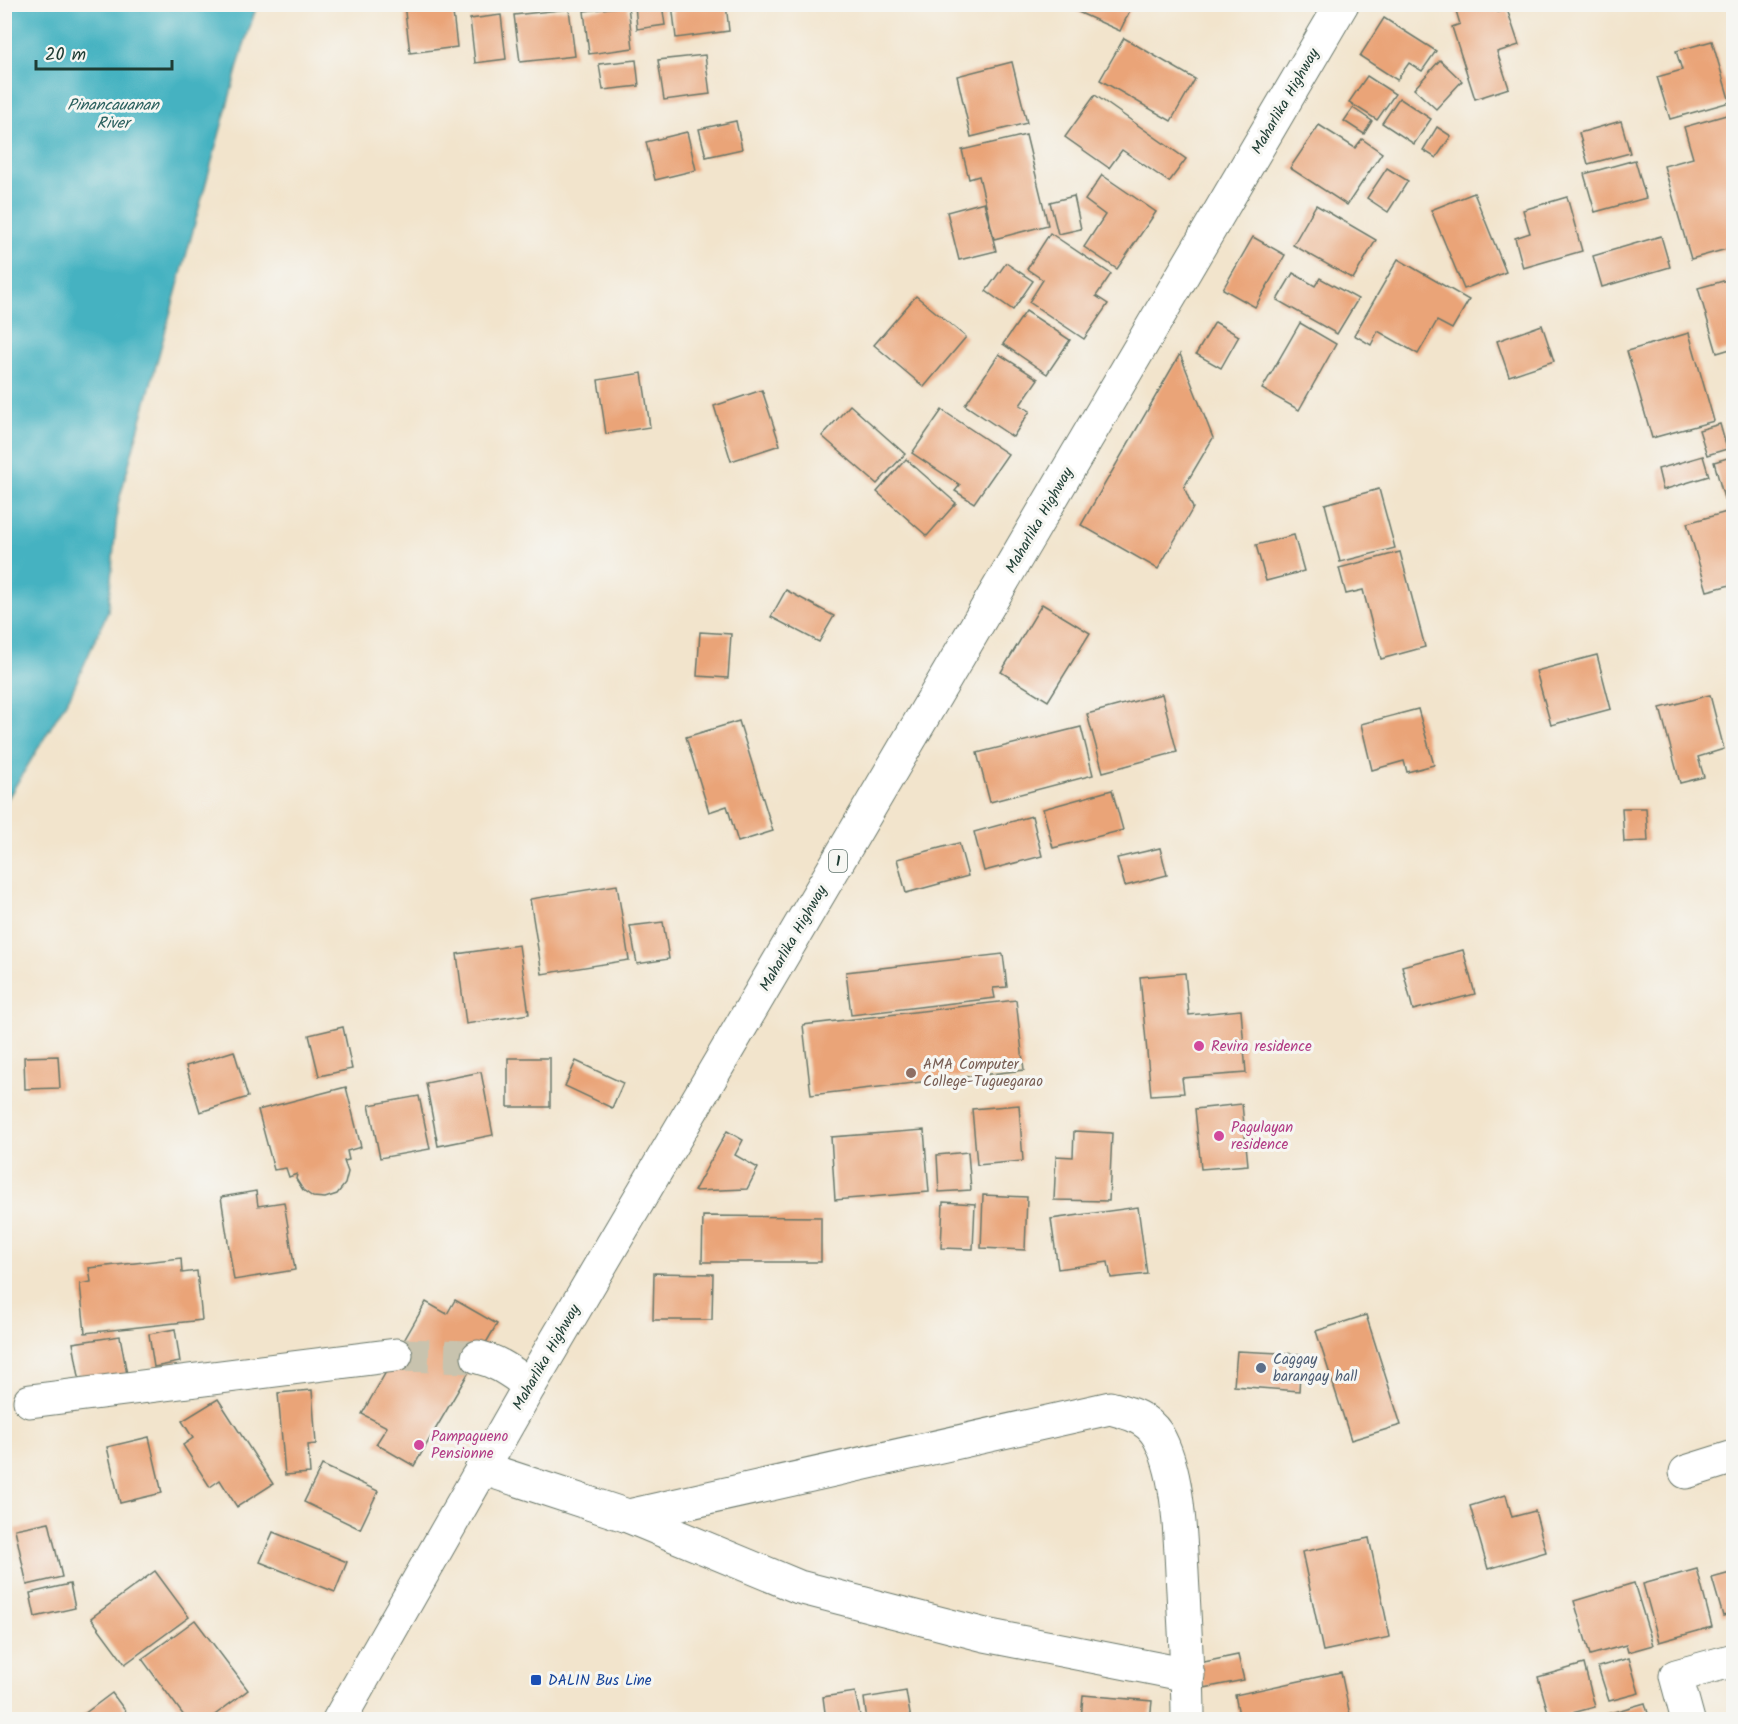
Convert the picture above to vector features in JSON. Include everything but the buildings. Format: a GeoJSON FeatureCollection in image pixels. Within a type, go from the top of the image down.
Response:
{"type":"FeatureCollection","features":[{"type":"Feature","properties":{"kind":"street","name":"Maharlika Highway"},"geometry":{"type":"LineString","coordinates":[[339,1719],[530,1385],[1342,4]]}},
{"type":"Feature","properties":{"kind":"street"},"geometry":{"type":"LineString","coordinates":[[30,1401],[396,1355]]}},
{"type":"Feature","properties":{"kind":"street"},"geometry":{"type":"LineString","coordinates":[[478,1357],[503,1366],[530,1385]]}},
{"type":"Feature","properties":{"kind":"street"},"geometry":{"type":"LineString","coordinates":[[628,1516],[1110,1408],[1138,1416],[1156,1432],[1169,1460],[1179,1522],[1188,1675],[1188,1719]]}},
{"type":"Feature","properties":{"kind":"street"},"geometry":{"type":"LineString","coordinates":[[1686,1472],[1734,1457]]}},
{"type":"Feature","properties":{"kind":"street"},"geometry":{"type":"LineString","coordinates":[[482,1468],[628,1516],[800,1587],[985,1635],[1188,1675]]}},
{"type":"Feature","properties":{"kind":"street"},"geometry":{"type":"LineString","coordinates":[[1688,1719],[1676,1676],[1734,1660]]}},
{"type":"Feature","properties":{"kind":"water","name":"Pinancauanan River"},"geometry":{"type":"Polygon","coordinates":[[[5,4],[257,5],[243,48],[118,504],[108,611],[71,694],[5,803],[5,4]]]}},
{"type":"Feature","properties":{"kind":"tunnel"},"geometry":{"type":"LineString","coordinates":[[396,1355],[478,1357]]}},
{"type":"Feature","properties":{"kind":"place","name":"Revira residence"},"geometry":{"type":"Point","coordinates":[1199,1046]}},
{"type":"Feature","properties":{"kind":"place","name":"AMA Computer College-Tuguegarao"},"geometry":{"type":"Point","coordinates":[911,1073]}},
{"type":"Feature","properties":{"kind":"place","name":"Pagulayan residence"},"geometry":{"type":"Point","coordinates":[1219,1136]}},
{"type":"Feature","properties":{"kind":"place","name":"Caggay barangay hall"},"geometry":{"type":"Point","coordinates":[1261,1368]}},
{"type":"Feature","properties":{"kind":"place","name":"Pampagueno Pensionne"},"geometry":{"type":"Point","coordinates":[419,1445]}},
{"type":"Feature","properties":{"kind":"place","name":"DALIN Bus Line"},"geometry":{"type":"Point","coordinates":[536,1680]}}]}
